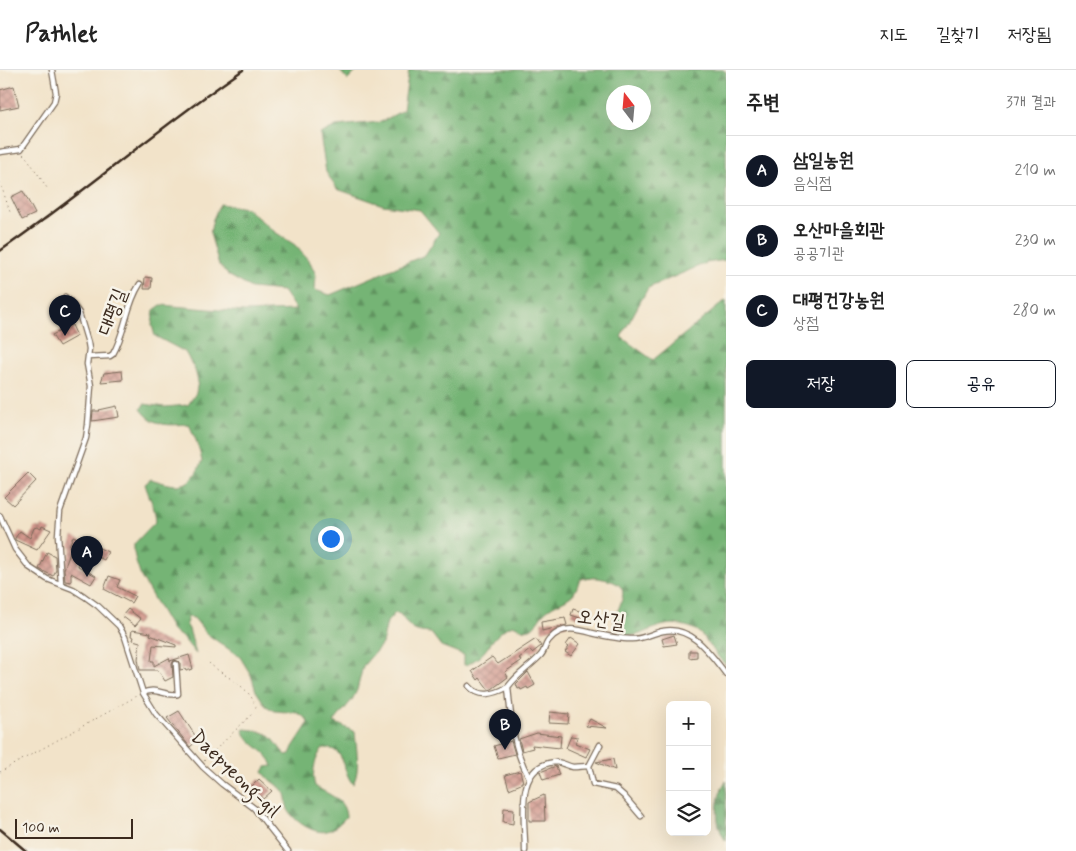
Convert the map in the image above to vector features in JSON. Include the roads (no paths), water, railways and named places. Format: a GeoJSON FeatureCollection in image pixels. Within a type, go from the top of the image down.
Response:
{"type":"FeatureCollection","features":[{"type":"Feature","properties":{"kind":"lane"},"geometry":{"type":"LineString","coordinates":[[0,152],[19,150],[54,102],[56,93],[52,70]]}},
{"type":"Feature","properties":{"kind":"lane","name":"대평길"},"geometry":{"type":"LineString","coordinates":[[88,358],[98,355],[110,356],[113,354],[122,334],[132,299],[140,284]]}},
{"type":"Feature","properties":{"kind":"lane"},"geometry":{"type":"LineString","coordinates":[[61,584],[59,519],[62,503],[73,479],[88,425],[91,386],[87,364],[88,343],[82,321],[74,306],[65,297]]}},
{"type":"Feature","properties":{"kind":"lane","name":"Daepyeong-gil"},"geometry":{"type":"LineString","coordinates":[[0,516],[11,542],[24,563],[41,575],[73,589],[98,606],[122,629],[143,693],[162,721],[200,765],[254,808],[288,851]]}},
{"type":"Feature","properties":{"kind":"lane","name":"오산길"},"geometry":{"type":"LineString","coordinates":[[470,686],[475,692],[482,695],[508,687],[542,654],[550,638],[573,628],[630,639],[665,630],[686,633],[698,642],[726,674]]}},
{"type":"Feature","properties":{"kind":"lane"},"geometry":{"type":"LineString","coordinates":[[143,693],[150,690],[174,695],[178,694],[176,664]]}},
{"type":"Feature","properties":{"kind":"lane"},"geometry":{"type":"LineString","coordinates":[[508,687],[514,737],[529,777],[524,800],[525,851]]}},
{"type":"Feature","properties":{"kind":"lane"},"geometry":{"type":"LineString","coordinates":[[600,745],[589,766],[592,784],[616,789],[641,816]]}},
{"type":"Feature","properties":{"kind":"lane"},"geometry":{"type":"LineString","coordinates":[[529,777],[545,765],[554,762],[572,766],[589,766]]}},
{"type":"Feature","properties":{"kind":"railway"},"geometry":{"type":"LineString","coordinates":[[0,251],[61,207],[181,114],[243,70]]}},
{"type":"Feature","properties":{"kind":"railway"},"geometry":{"type":"LineString","coordinates":[[0,829],[26,851]]}},
{"type":"Feature","properties":{"kind":"place","name":"대평건강농원"},"geometry":{"type":"Point","coordinates":[65,336]}},
{"type":"Feature","properties":{"kind":"place","name":"삼일농원"},"geometry":{"type":"Point","coordinates":[87,577]}},
{"type":"Feature","properties":{"kind":"place","name":"오산마을회관"},"geometry":{"type":"Point","coordinates":[505,750]}}]}
